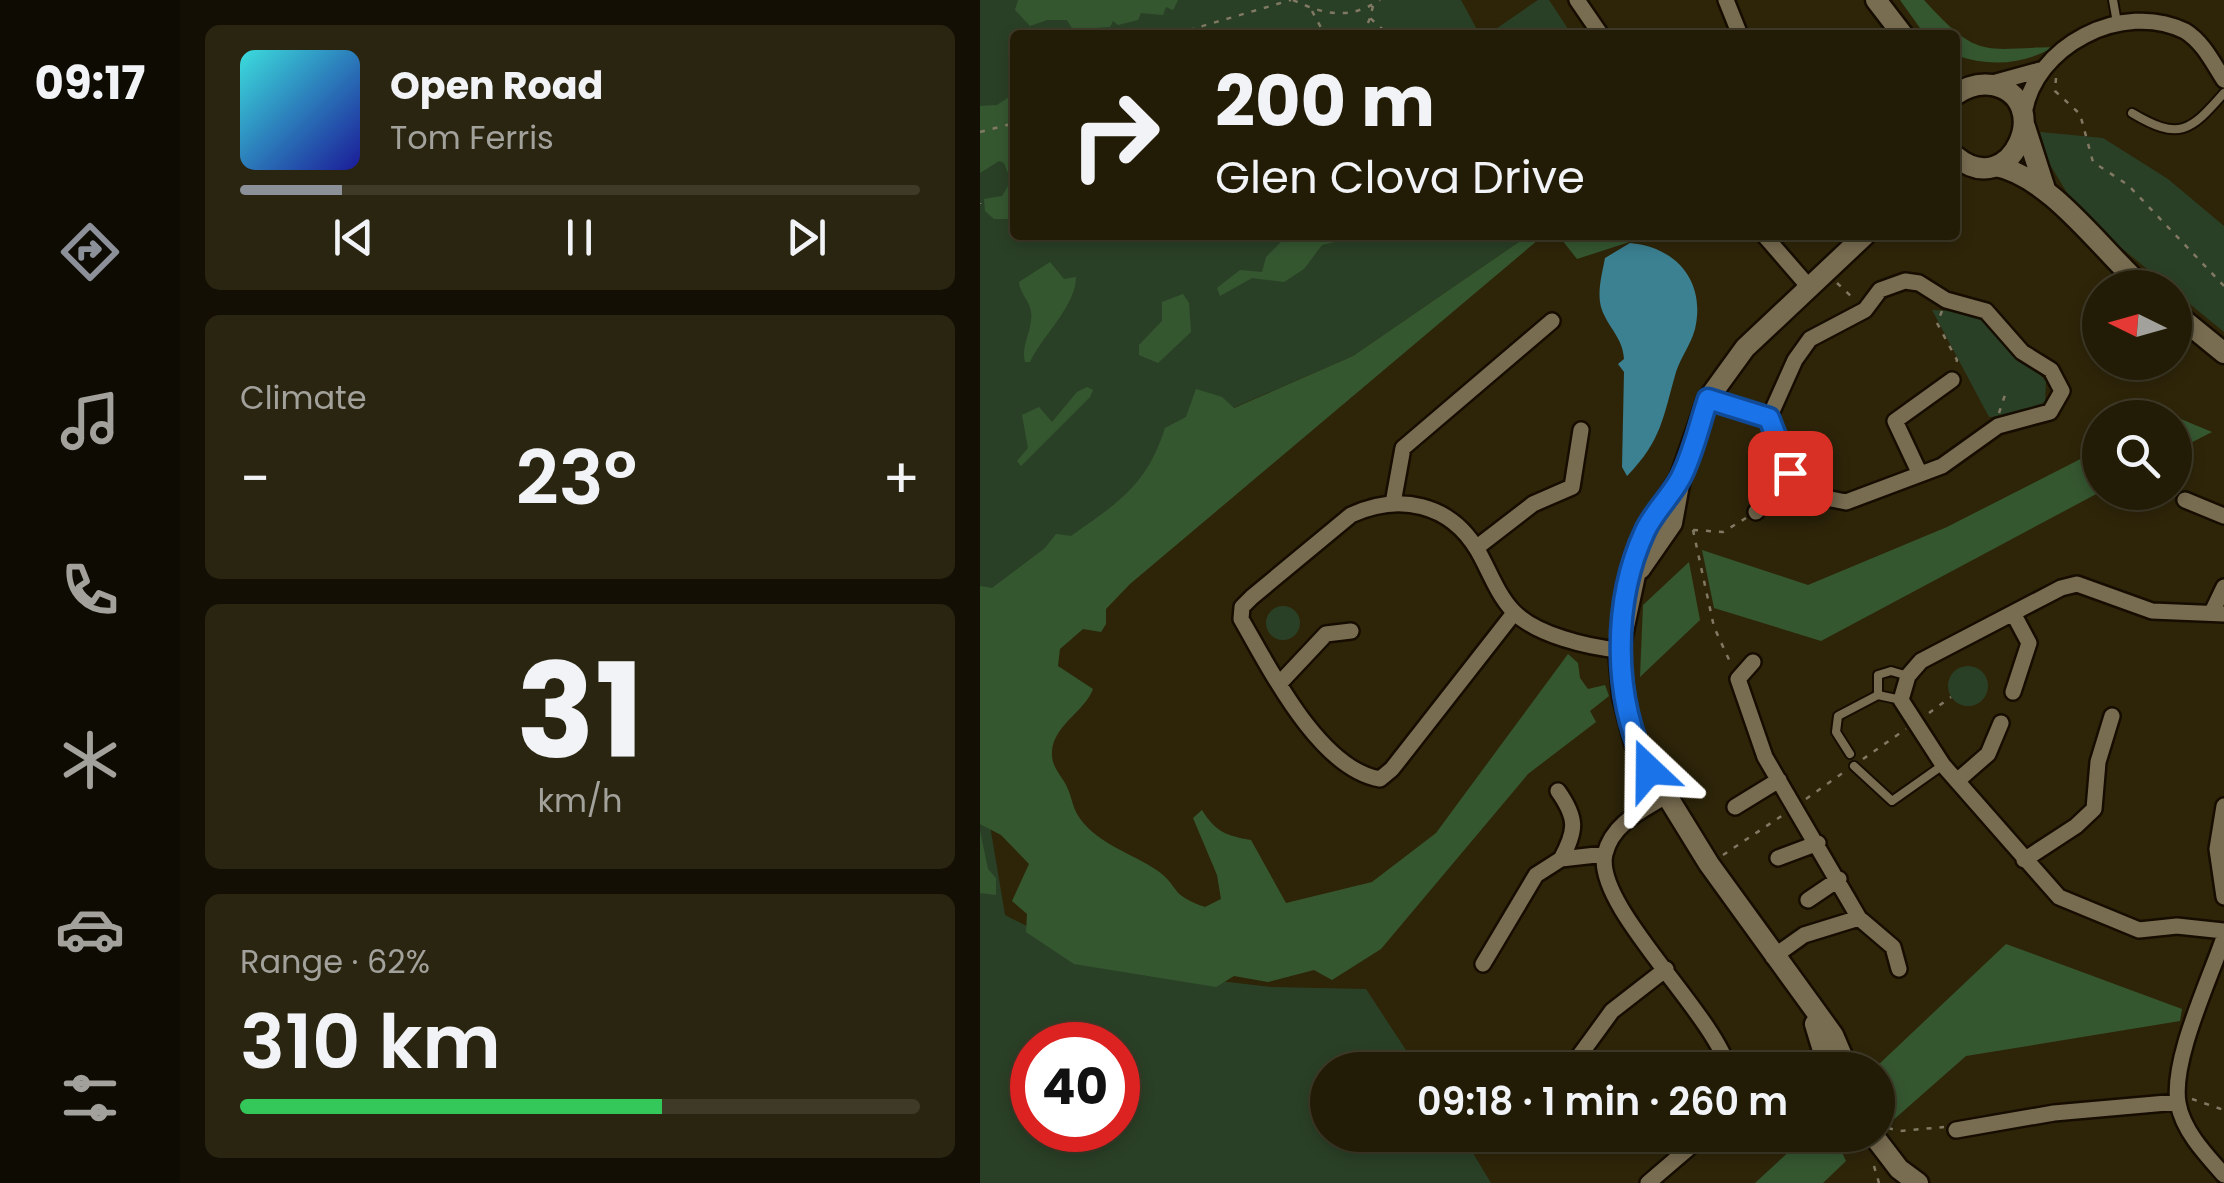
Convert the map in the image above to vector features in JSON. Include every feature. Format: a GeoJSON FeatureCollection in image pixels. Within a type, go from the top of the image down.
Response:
{"type":"FeatureCollection","features":[{"type":"Feature","properties":{"kind":"street"},"geometry":{"type":"LineString","coordinates":[[1578,0],[1598,30]]}},
{"type":"Feature","properties":{"kind":"street"},"geometry":{"type":"LineString","coordinates":[[1726,0],[1738,30]]}},
{"type":"Feature","properties":{"kind":"street"},"geometry":{"type":"LineString","coordinates":[[1876,0],[1898,30]]}},
{"type":"Feature","properties":{"kind":"street"},"geometry":{"type":"LineString","coordinates":[[1960,173],[1990,167],[2020,146],[2026,101],[2068,44],[2116,17],[2144,16],[2185,31],[2202,46],[2224,80]]}},
{"type":"Feature","properties":{"kind":"street"},"geometry":{"type":"LineString","coordinates":[[1960,93],[1982,84],[2048,74]]}},
{"type":"Feature","properties":{"kind":"street"},"geometry":{"type":"LineString","coordinates":[[1960,80],[2012,95],[2046,191]]}},
{"type":"Feature","properties":{"kind":"street"},"geometry":{"type":"LineString","coordinates":[[1960,158],[2018,173],[2046,191],[2126,270]]}},
{"type":"Feature","properties":{"kind":"street"},"geometry":{"type":"LineString","coordinates":[[1768,240],[1809,286]]}},
{"type":"Feature","properties":{"kind":"street"},"geometry":{"type":"LineString","coordinates":[[1840,1052],[1709,864],[1635,744],[1623,697],[1619,650],[1644,533],[1680,479],[1708,399],[1745,348],[1860,240]]}},
{"type":"Feature","properties":{"kind":"street"},"geometry":{"type":"LineString","coordinates":[[1906,282],[1920,283],[1946,300],[1986,311],[2022,352],[2051,370],[2062,391],[2050,412],[1993,428],[1942,466],[1846,502],[1821,497],[1790,473],[1769,418],[1802,347],[1864,310],[1880,290],[1906,282]]}},
{"type":"Feature","properties":{"kind":"street"},"geometry":{"type":"LineString","coordinates":[[1393,503],[1403,448],[1552,322]]}},
{"type":"Feature","properties":{"kind":"street"},"geometry":{"type":"LineString","coordinates":[[2192,327],[2224,353]]}},
{"type":"Feature","properties":{"kind":"street"},"geometry":{"type":"LineString","coordinates":[[1919,472],[1896,421],[1952,380]]}},
{"type":"Feature","properties":{"kind":"street"},"geometry":{"type":"LineString","coordinates":[[1708,399],[1769,418]]}},
{"type":"Feature","properties":{"kind":"street"},"geometry":{"type":"LineString","coordinates":[[1476,548],[1532,504],[1572,487],[1581,430]]}},
{"type":"Feature","properties":{"kind":"street"},"geometry":{"type":"LineString","coordinates":[[1756,512],[1790,473]]}},
{"type":"Feature","properties":{"kind":"street"},"geometry":{"type":"LineString","coordinates":[[1631,582],[1682,526],[1680,479]]}},
{"type":"Feature","properties":{"kind":"street"},"geometry":{"type":"LineString","coordinates":[[1514,613],[1392,770],[1380,779],[1367,776],[1324,741],[1291,706],[1240,618],[1242,607],[1351,515],[1393,503],[1410,503],[1441,512],[1476,548],[1514,613],[1581,647],[1619,650]]}},
{"type":"Feature","properties":{"kind":"street"},"geometry":{"type":"LineString","coordinates":[[2192,503],[2224,516]]}},
{"type":"Feature","properties":{"kind":"street"},"geometry":{"type":"LineString","coordinates":[[2224,587],[2218,613],[2152,611],[2077,584],[2060,588],[1921,661],[1908,676],[1901,700],[1942,765],[2059,897],[2128,927],[2224,934],[2180,1075],[2178,1102],[2192,1136],[2224,1175]]}},
{"type":"Feature","properties":{"kind":"street"},"geometry":{"type":"LineString","coordinates":[[2013,613],[2029,644],[2013,692]]}},
{"type":"Feature","properties":{"kind":"street"},"geometry":{"type":"LineString","coordinates":[[1279,684],[1326,634],[1351,631]]}},
{"type":"Feature","properties":{"kind":"street"},"geometry":{"type":"LineString","coordinates":[[1753,662],[1738,679],[1766,758],[1859,918],[1893,947],[1899,969]]}},
{"type":"Feature","properties":{"kind":"street"},"geometry":{"type":"LineString","coordinates":[[2024,860],[2076,826],[2094,809],[2098,762],[2112,716]]}},
{"type":"Feature","properties":{"kind":"street"},"geometry":{"type":"LineString","coordinates":[[1957,781],[1988,754],[2001,723]]}},
{"type":"Feature","properties":{"kind":"street"},"geometry":{"type":"LineString","coordinates":[[1735,807],[1780,780]]}},
{"type":"Feature","properties":{"kind":"street"},"geometry":{"type":"LineString","coordinates":[[1558,790],[1573,812],[1575,834],[1562,859]]}},
{"type":"Feature","properties":{"kind":"street"},"geometry":{"type":"LineString","coordinates":[[1664,796],[1624,821],[1605,854],[1607,888],[1666,969],[1717,1052]]}},
{"type":"Feature","properties":{"kind":"street"},"geometry":{"type":"LineString","coordinates":[[2224,806],[2218,820],[2224,897]]}},
{"type":"Feature","properties":{"kind":"street"},"geometry":{"type":"LineString","coordinates":[[1778,858],[1818,844]]}},
{"type":"Feature","properties":{"kind":"street"},"geometry":{"type":"LineString","coordinates":[[1483,964],[1536,875],[1562,859],[1605,854]]}},
{"type":"Feature","properties":{"kind":"street"},"geometry":{"type":"LineString","coordinates":[[1808,900],[1838,879]]}},
{"type":"Feature","properties":{"kind":"street"},"geometry":{"type":"LineString","coordinates":[[1773,957],[1804,935],[1859,918]]}},
{"type":"Feature","properties":{"kind":"street"},"geometry":{"type":"LineString","coordinates":[[1582,1052],[1612,1011],[1666,969]]}},
{"type":"Feature","properties":{"kind":"street"},"geometry":{"type":"LineString","coordinates":[[1806,1002],[1823,1052]]}},
{"type":"Feature","properties":{"kind":"street"},"geometry":{"type":"LineString","coordinates":[[1956,1130],[2054,1112],[2178,1102]]}},
{"type":"Feature","properties":{"kind":"street"},"geometry":{"type":"LineString","coordinates":[[1648,1183],[1684,1152]]}},
{"type":"Feature","properties":{"kind":"street"},"geometry":{"type":"LineString","coordinates":[[1886,1152],[1899,1169],[1918,1183]]}},
{"type":"Feature","properties":{"kind":"lane"},"geometry":{"type":"LineString","coordinates":[[2112,0],[2116,17]]}},
{"type":"Feature","properties":{"kind":"lane"},"geometry":{"type":"LineString","coordinates":[[2132,113],[2172,132],[2189,128],[2224,92]]}},
{"type":"Feature","properties":{"kind":"lane"},"geometry":{"type":"LineString","coordinates":[[1878,695],[1878,675],[1891,671],[1908,676]]}},
{"type":"Feature","properties":{"kind":"lane"},"geometry":{"type":"LineString","coordinates":[[1850,754],[1834,721],[1878,695],[1901,700]]}},
{"type":"Feature","properties":{"kind":"lane"},"geometry":{"type":"LineString","coordinates":[[1854,766],[1892,801],[1942,765]]}},
{"type":"Feature","properties":{"kind":"path"},"geometry":{"type":"LineString","coordinates":[[1189,30],[1292,0],[1312,11],[1345,15],[1380,0]]}},
{"type":"Feature","properties":{"kind":"path"},"geometry":{"type":"LineString","coordinates":[[1365,30],[1373,4]]}},
{"type":"Feature","properties":{"kind":"path"},"geometry":{"type":"LineString","coordinates":[[1312,11],[1322,30]]}},
{"type":"Feature","properties":{"kind":"path"},"geometry":{"type":"LineString","coordinates":[[1370,18],[1383,30]]}},
{"type":"Feature","properties":{"kind":"path"},"geometry":{"type":"LineString","coordinates":[[2048,74],[2055,91],[2080,114],[2093,162],[2128,185],[2224,286]]}},
{"type":"Feature","properties":{"kind":"path"},"geometry":{"type":"LineString","coordinates":[[980,132],[1010,124]]}},
{"type":"Feature","properties":{"kind":"path"},"geometry":{"type":"LineString","coordinates":[[1825,272],[1864,310]]}},
{"type":"Feature","properties":{"kind":"path"},"geometry":{"type":"LineString","coordinates":[[1946,300],[1936,323],[1957,360],[1952,380]]}},
{"type":"Feature","properties":{"kind":"path"},"geometry":{"type":"LineString","coordinates":[[1738,679],[1714,627],[1682,526],[1723,532],[1756,512]]}},
{"type":"Feature","properties":{"kind":"path"},"geometry":{"type":"LineString","coordinates":[[1709,864],[1951,697]]}},
{"type":"Feature","properties":{"kind":"path"},"geometry":{"type":"LineString","coordinates":[[2180,1075],[2193,1100],[2224,1110]]}},
{"type":"Feature","properties":{"kind":"path"},"geometry":{"type":"LineString","coordinates":[[1895,1128],[1936,1126],[1956,1130]]}},
{"type":"Feature","properties":{"kind":"green space"},"geometry":{"type":"Polygon","coordinates":[[[980,0],[1461,0],[1477,30],[1010,30],[1010,240],[1522,240],[1353,356],[1233,408],[1122,508],[980,605],[980,0]]]}},
{"type":"Feature","properties":{"kind":"green space"},"geometry":{"type":"Polygon","coordinates":[[[1018,0],[1178,0],[1173,10],[1166,7],[1163,15],[1141,13],[1138,20],[1118,25],[1113,21],[1110,27],[1095,30],[1073,30],[1067,20],[1047,20],[1030,26],[1015,10],[1018,0]]]}},
{"type":"Feature","properties":{"kind":"green space"},"geometry":{"type":"Polygon","coordinates":[[[1538,0],[1549,0],[1569,30],[1494,30],[1538,0]]]}},
{"type":"Feature","properties":{"kind":"green space"},"geometry":{"type":"Polygon","coordinates":[[[1900,0],[1924,0],[1954,30],[1921,30],[1900,0]]]}},
{"type":"Feature","properties":{"kind":"green space"},"geometry":{"type":"Polygon","coordinates":[[[1960,35],[1995,49],[2054,47],[2030,58],[1980,61],[1960,56],[1960,35]]]}},
{"type":"Feature","properties":{"kind":"green space"},"geometry":{"type":"Polygon","coordinates":[[[1010,96],[1010,178],[1004,163],[999,161],[980,173],[980,106],[997,105],[1010,96]]]}},
{"type":"Feature","properties":{"kind":"green space"},"geometry":{"type":"Polygon","coordinates":[[[2040,132],[2103,138],[2168,179],[2224,226],[2224,332],[2192,306],[2192,270],[2148,270],[2080,214],[2049,163],[2040,132]]]}},
{"type":"Feature","properties":{"kind":"green space"},"geometry":{"type":"Polygon","coordinates":[[[1010,183],[1010,219],[994,219],[985,211],[984,199],[1002,196],[1010,183]]]}},
{"type":"Feature","properties":{"kind":"green space"},"geometry":{"type":"Polygon","coordinates":[[[1283,240],[1336,240],[1322,245],[1304,269],[1284,282],[1252,278],[1220,296],[1217,288],[1240,270],[1262,272],[1266,257],[1283,240]]]}},
{"type":"Feature","properties":{"kind":"green space"},"geometry":{"type":"Polygon","coordinates":[[[1522,240],[1538,240],[1130,584],[1106,609],[1106,624],[1101,632],[1083,629],[1060,649],[1058,666],[1093,689],[1058,733],[1052,751],[1054,766],[1084,824],[1103,840],[1158,871],[1185,898],[1205,907],[1221,899],[1217,875],[1193,818],[1202,810],[1222,831],[1251,840],[1286,903],[1372,882],[1436,833],[1568,654],[1578,663],[1580,678],[1588,689],[1605,685],[1609,696],[1590,711],[1596,722],[1528,774],[1381,949],[1332,980],[1314,970],[1268,982],[1234,976],[1216,987],[1074,964],[1026,932],[1027,914],[1012,901],[1029,864],[1001,835],[980,824],[980,586],[992,588],[1045,548],[1056,534],[1071,536],[1117,502],[1140,479],[1165,428],[1186,417],[1196,389],[1222,397],[1234,408],[1353,356],[1522,240]]]}},
{"type":"Feature","properties":{"kind":"green space"},"geometry":{"type":"Polygon","coordinates":[[[1562,240],[1636,240],[1577,259],[1562,240]]]}},
{"type":"Feature","properties":{"kind":"green space"},"geometry":{"type":"Polygon","coordinates":[[[1050,262],[1064,279],[1076,277],[1075,288],[1030,362],[1025,362],[1031,314],[1019,282],[1050,262]]]}},
{"type":"Feature","properties":{"kind":"green space"},"geometry":{"type":"Polygon","coordinates":[[[1183,294],[1189,303],[1191,332],[1158,363],[1139,355],[1139,345],[1162,321],[1162,302],[1183,294]]]}},
{"type":"Feature","properties":{"kind":"green space"},"geometry":{"type":"Polygon","coordinates":[[[1932,310],[1977,312],[2046,381],[2045,402],[2015,416],[1989,417],[1932,310]]]}},
{"type":"Feature","properties":{"kind":"green space"},"geometry":{"type":"Polygon","coordinates":[[[1087,387],[1093,390],[1090,397],[1021,466],[1017,461],[1028,448],[1022,415],[1039,407],[1052,422],[1077,392],[1087,387]]]}},
{"type":"Feature","properties":{"kind":"green space"},"geometry":{"type":"Polygon","coordinates":[[[2192,424],[2212,432],[2192,442],[2192,424]]]}},
{"type":"Feature","properties":{"kind":"green space"},"geometry":{"type":"Polygon","coordinates":[[[2082,458],[2082,502],[1821,641],[1714,608],[1702,550],[1808,585],[1947,527],[2082,458]]]}},
{"type":"Feature","properties":{"kind":"green space"},"geometry":{"type":"Polygon","coordinates":[[[1689,562],[1700,620],[1640,677],[1643,605],[1689,562]]]}},
{"type":"Feature","properties":{"kind":"green space"},"geometry":{"type":"Polygon","coordinates":[[[1283,606],[1295,611],[1300,623],[1295,635],[1283,640],[1271,635],[1266,623],[1271,611],[1283,606]]]}},
{"type":"Feature","properties":{"kind":"green space"},"geometry":{"type":"Polygon","coordinates":[[[1968,666],[1982,672],[1988,686],[1982,700],[1968,706],[1954,700],[1948,686],[1954,672],[1968,666]]]}},
{"type":"Feature","properties":{"kind":"green space"},"geometry":{"type":"Polygon","coordinates":[[[980,766],[1005,915],[1109,968],[1271,987],[1366,989],[1407,1052],[1310,1052],[1310,1152],[1472,1152],[1491,1183],[980,1183],[980,766]]]}},
{"type":"Feature","properties":{"kind":"green space"},"geometry":{"type":"Polygon","coordinates":[[[980,831],[988,869],[996,878],[996,895],[980,893],[980,831]]]}},
{"type":"Feature","properties":{"kind":"green space"},"geometry":{"type":"Polygon","coordinates":[[[2006,944],[2182,1009],[2180,1021],[1966,1056],[1895,1118],[1895,1052],[1892,1052],[2006,944]]]}},
{"type":"Feature","properties":{"kind":"green space"},"geometry":{"type":"Polygon","coordinates":[[[1789,1152],[1842,1152],[1846,1161],[1823,1183],[1755,1183],[1789,1152]]]}},
{"type":"Feature","properties":{"kind":"water"},"geometry":{"type":"Polygon","coordinates":[[[1630,243],[1661,251],[1674,259],[1691,282],[1697,312],[1695,329],[1676,372],[1660,427],[1648,451],[1627,476],[1622,467],[1624,372],[1618,364],[1624,359],[1623,351],[1601,307],[1600,282],[1605,258],[1630,243]]]}},
{"type":"Feature","properties":{"kind":"route"},"geometry":{"type":"LineString","coordinates":[[1649,770],[1635,744],[1623,697],[1619,650],[1644,533],[1680,479],[1708,399],[1730,409],[1769,418],[1790,473]]}}]}
